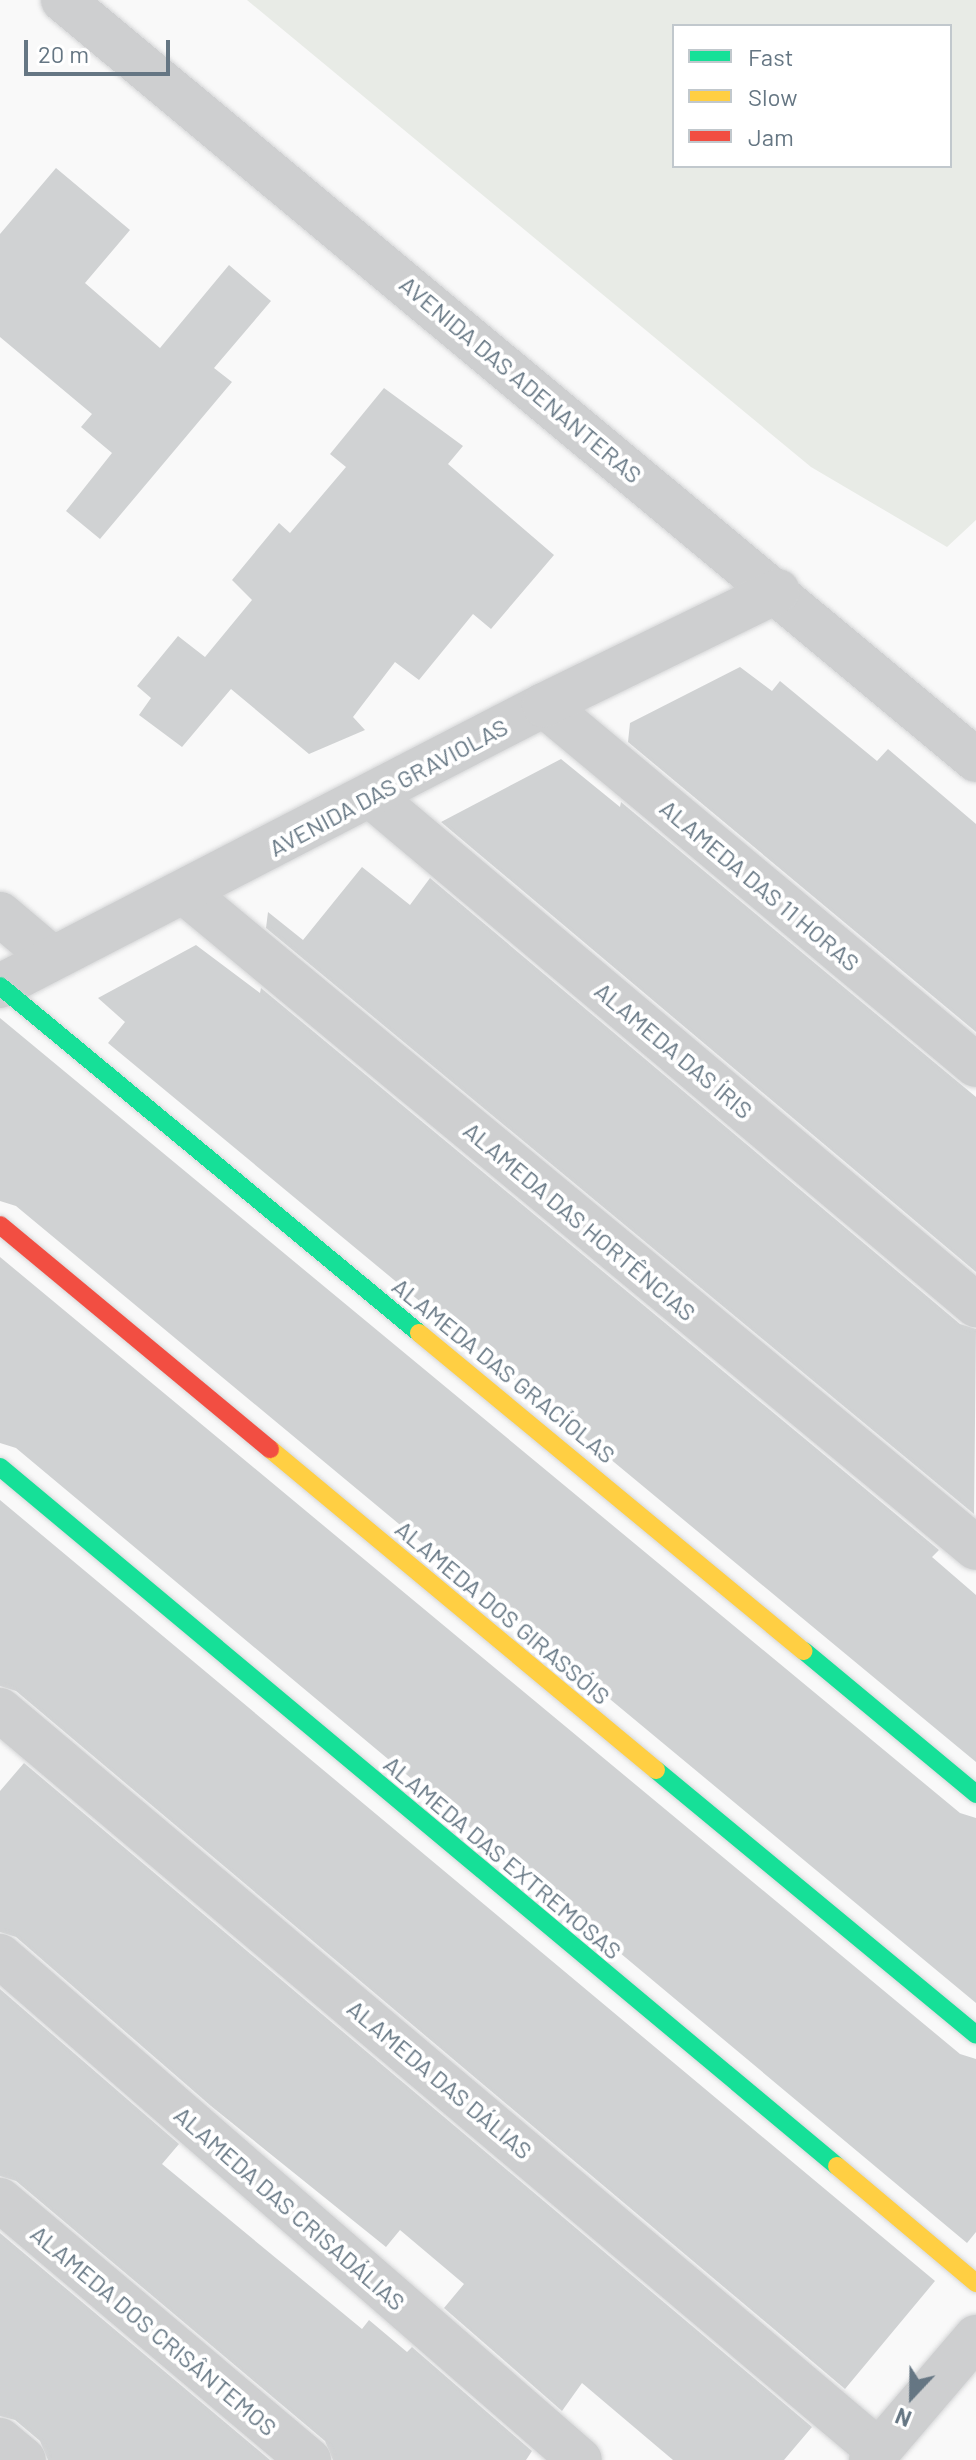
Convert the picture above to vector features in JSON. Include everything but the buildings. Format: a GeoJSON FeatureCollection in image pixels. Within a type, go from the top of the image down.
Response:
{"type":"FeatureCollection","features":[{"type":"Feature","properties":{"kind":"street","name":"AVENIDA DAS ADENANTERAS"},"geometry":{"type":"LineString","coordinates":[[63,0],[778,591],[976,760]]}},
{"type":"Feature","properties":{"kind":"street","name":"AVENIDA DAS GRAVIOLAS"},"geometry":{"type":"LineString","coordinates":[[0,986],[544,705],[778,591]]}},
{"type":"Feature","properties":{"kind":"street","name":"ALAMEDA DAS 11 HORAS"},"geometry":{"type":"LineString","coordinates":[[544,705],[976,1065]]}},
{"type":"Feature","properties":{"kind":"street","name":"ALAMEDA DAS ÍRIS"},"geometry":{"type":"LineString","coordinates":[[371,796],[976,1305]]}},
{"type":"Feature","properties":{"kind":"street","name":"ALAMEDA DAS HORTÊNCIAS"},"geometry":{"type":"LineString","coordinates":[[184,892],[976,1548]]}},
{"type":"Feature","properties":{"kind":"street"},"geometry":{"type":"LineString","coordinates":[[0,914],[52,958]]}},
{"type":"Feature","properties":{"kind":"street","name":"ALAMEDA DAS GRACÍOLAS"},"geometry":{"type":"LineString","coordinates":[[0,986],[976,1794]]}},
{"type":"Feature","properties":{"kind":"street","name":"ALAMEDA DOS GIRASSÓIS"},"geometry":{"type":"LineString","coordinates":[[0,1225],[976,2035]]}},
{"type":"Feature","properties":{"kind":"street","name":"ALAMEDA DAS EXTREMOSAS"},"geometry":{"type":"LineString","coordinates":[[0,1467],[976,2283]]}},
{"type":"Feature","properties":{"kind":"street","name":"ALAMEDA DAS DÁLIAS"},"geometry":{"type":"LineString","coordinates":[[0,1710],[875,2455]]}},
{"type":"Feature","properties":{"kind":"street","name":"ALAMEDA DAS CRISADÁLIAS"},"geometry":{"type":"LineString","coordinates":[[0,1956],[580,2460]]}},
{"type":"Feature","properties":{"kind":"street","name":"ALAMEDA DOS CRISÂNTEMOS"},"geometry":{"type":"LineString","coordinates":[[0,2200],[309,2460]]}},
{"type":"Feature","properties":{"kind":"street"},"geometry":{"type":"LineString","coordinates":[[875,2455],[976,2337]]}},
{"type":"Feature","properties":{"kind":"street"},"geometry":{"type":"LineString","coordinates":[[0,2440],[24,2460]]}},
{"type":"Feature","properties":{"kind":"shaded area"},"geometry":{"type":"Polygon","coordinates":[[[247,0],[976,0],[976,520],[947,547],[811,467],[247,0]]]}},
{"type":"Feature","properties":{"kind":"traffic: fast"},"geometry":{"type":"LineString","coordinates":[[0,986],[419,1333]]}},
{"type":"Feature","properties":{"kind":"traffic: fast"},"geometry":{"type":"LineString","coordinates":[[0,1467],[837,2166]]}},
{"type":"Feature","properties":{"kind":"traffic: fast"},"geometry":{"type":"LineString","coordinates":[[804,1651],[976,1794]]}},
{"type":"Feature","properties":{"kind":"traffic: fast"},"geometry":{"type":"LineString","coordinates":[[656,1770],[976,2035]]}},
{"type":"Feature","properties":{"kind":"traffic: slow"},"geometry":{"type":"LineString","coordinates":[[419,1333],[804,1651]]}},
{"type":"Feature","properties":{"kind":"traffic: slow"},"geometry":{"type":"LineString","coordinates":[[270,1449],[656,1770]]}},
{"type":"Feature","properties":{"kind":"traffic: slow"},"geometry":{"type":"LineString","coordinates":[[837,2166],[976,2283]]}},
{"type":"Feature","properties":{"kind":"traffic: jam"},"geometry":{"type":"LineString","coordinates":[[0,1225],[270,1449]]}}]}
